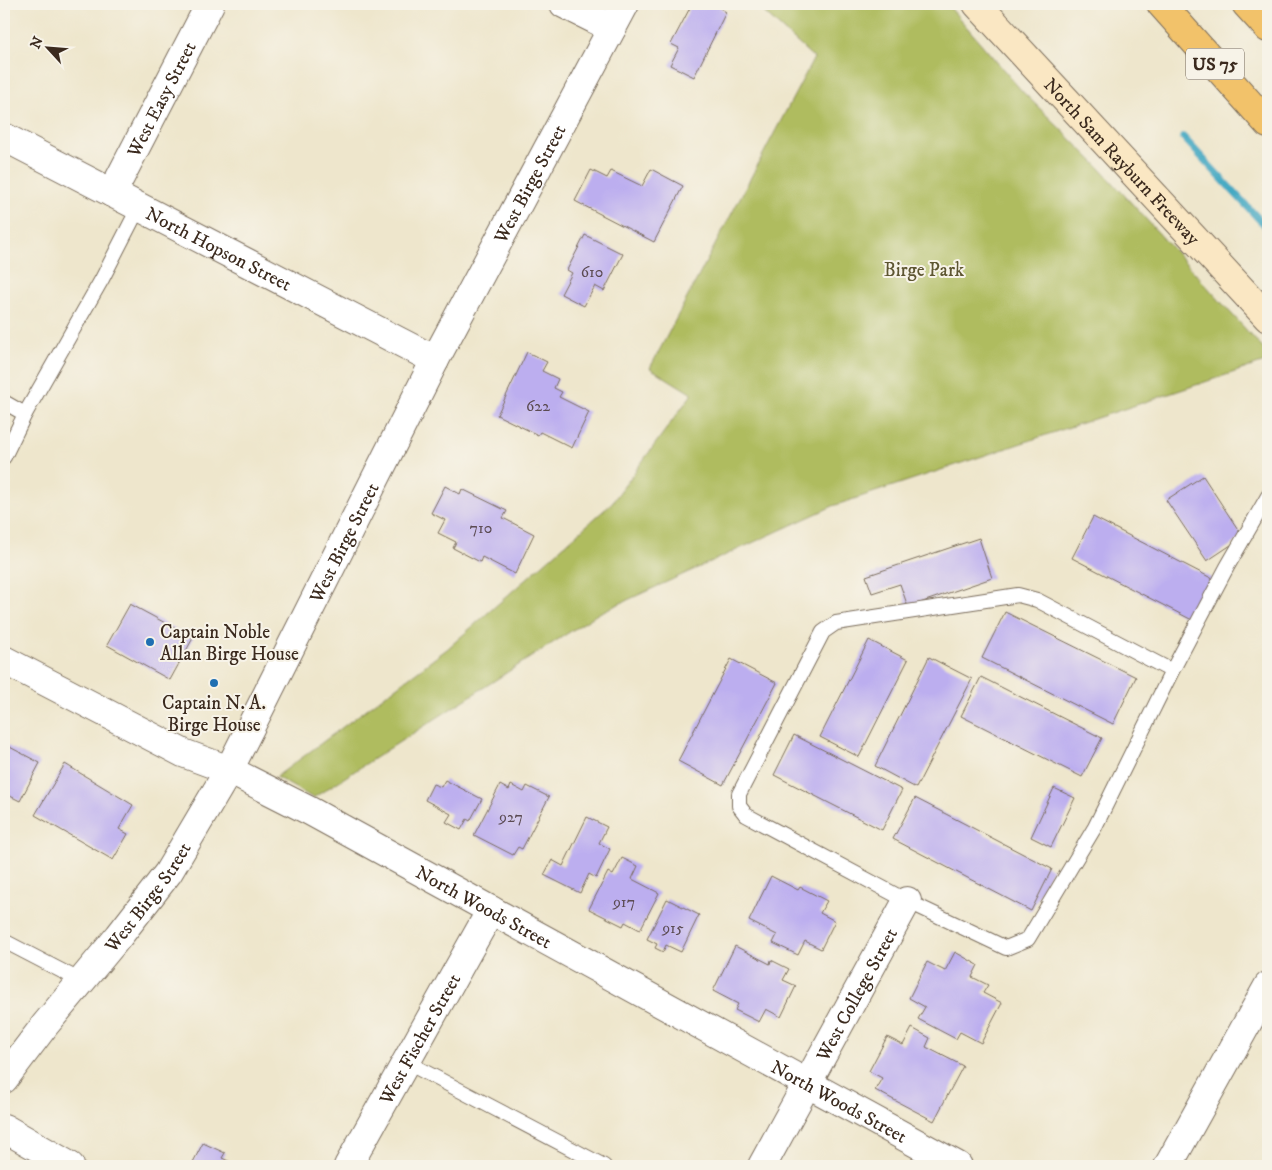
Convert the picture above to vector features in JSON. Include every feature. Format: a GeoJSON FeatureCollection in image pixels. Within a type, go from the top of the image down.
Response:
{"type":"FeatureCollection","features":[{"type":"Feature","properties":{"kind":"highway","name":"US 75"},"geometry":{"type":"LineString","coordinates":[[1162,4],[1268,124]]}},
{"type":"Feature","properties":{"kind":"highway"},"geometry":{"type":"LineString","coordinates":[[1246,4],[1268,28]]}},
{"type":"Feature","properties":{"kind":"main road","name":"North Sam Rayburn Freeway"},"geometry":{"type":"LineString","coordinates":[[977,4],[1268,318]]}},
{"type":"Feature","properties":{"kind":"street","name":"West Easy Street"},"geometry":{"type":"LineString","coordinates":[[112,193],[210,4]]}},
{"type":"Feature","properties":{"kind":"street"},"geometry":{"type":"LineString","coordinates":[[564,4],[612,28]]}},
{"type":"Feature","properties":{"kind":"street","name":"West Birge Street"},"geometry":{"type":"LineString","coordinates":[[4,1079],[45,1025],[119,936],[168,873],[229,770],[435,360],[625,4]]}},
{"type":"Feature","properties":{"kind":"street","name":"North Hopson Street"},"geometry":{"type":"LineString","coordinates":[[4,137],[435,360]]}},
{"type":"Feature","properties":{"kind":"street","name":"North Woods Street"},"geometry":{"type":"LineString","coordinates":[[4,660],[183,753],[229,770],[310,812],[958,1166]]}},
{"type":"Feature","properties":{"kind":"street","name":"West College Street"},"geometry":{"type":"LineString","coordinates":[[762,1166],[907,901]]}},
{"type":"Feature","properties":{"kind":"street","name":"West Fischer Street"},"geometry":{"type":"LineString","coordinates":[[348,1166],[490,910]]}},
{"type":"Feature","properties":{"kind":"street"},"geometry":{"type":"LineString","coordinates":[[1168,1166],[1268,986]]}},
{"type":"Feature","properties":{"kind":"street"},"geometry":{"type":"LineString","coordinates":[[4,1128],[70,1166]]}},
{"type":"Feature","properties":{"kind":"lane"},"geometry":{"type":"LineString","coordinates":[[4,457],[25,414],[102,279],[139,207]]}},
{"type":"Feature","properties":{"kind":"lane"},"geometry":{"type":"LineString","coordinates":[[4,402],[25,414]]}},
{"type":"Feature","properties":{"kind":"lane"},"geometry":{"type":"LineString","coordinates":[[1172,671],[1037,600],[1018,595],[836,623],[822,632],[739,794],[739,806],[746,815],[907,901],[1006,948],[1028,939],[1094,827],[1172,671],[1227,567],[1268,496]]}},
{"type":"Feature","properties":{"kind":"lane"},"geometry":{"type":"LineString","coordinates":[[4,942],[81,982]]}},
{"type":"Feature","properties":{"kind":"lane"},"geometry":{"type":"LineString","coordinates":[[406,1062],[604,1166]]}},
{"type":"Feature","properties":{"kind":"green space","name":"Birge Park"},"geometry":{"type":"Polygon","coordinates":[[[755,4],[947,4],[1021,90],[1098,166],[1268,354],[1268,361],[833,506],[599,613],[313,798],[276,777],[447,649],[611,504],[692,394],[650,368],[814,58],[755,4]]]}},
{"type":"Feature","properties":{"kind":"building"},"geometry":{"type":"Polygon","coordinates":[[[692,4],[722,4],[720,8],[726,12],[694,77],[670,65],[679,48],[671,44],[692,4]]]}},
{"type":"Feature","properties":{"kind":"building"},"geometry":{"type":"Polygon","coordinates":[[[651,169],[683,186],[654,242],[575,201],[591,170],[607,178],[611,171],[642,186],[651,169]]]}},
{"type":"Feature","properties":{"kind":"building"},"geometry":{"type":"Polygon","coordinates":[[[585,235],[623,254],[604,291],[595,286],[584,306],[561,294],[572,273],[567,270],[585,235]]]}},
{"type":"Feature","properties":{"kind":"building"},"geometry":{"type":"Polygon","coordinates":[[[527,352],[547,362],[542,371],[558,379],[554,388],[562,392],[559,397],[589,412],[572,448],[540,432],[538,435],[497,415],[527,352]]]}},
{"type":"Feature","properties":{"kind":"building"},"geometry":{"type":"Polygon","coordinates":[[[1203,476],[1243,537],[1207,561],[1166,500],[1203,476]]]}},
{"type":"Feature","properties":{"kind":"building"},"geometry":{"type":"Polygon","coordinates":[[[445,486],[460,494],[462,489],[507,511],[503,518],[534,534],[515,574],[482,557],[480,562],[453,548],[456,542],[438,533],[445,520],[431,513],[445,486]]]}},
{"type":"Feature","properties":{"kind":"building"},"geometry":{"type":"Polygon","coordinates":[[[1093,517],[1213,579],[1192,620],[1072,558],[1093,517]]]}},
{"type":"Feature","properties":{"kind":"building"},"geometry":{"type":"Polygon","coordinates":[[[979,538],[992,578],[908,607],[900,584],[872,593],[866,576],[979,538]]]}},
{"type":"Feature","properties":{"kind":"building","name":"Captain Noble Allan Birge House"},"geometry":{"type":"Polygon","coordinates":[[[130,604],[193,638],[170,680],[107,645],[130,604]]]}},
{"type":"Feature","properties":{"kind":"building"},"geometry":{"type":"Polygon","coordinates":[[[1005,612],[1136,677],[1113,724],[982,658],[1005,612]]]}},
{"type":"Feature","properties":{"kind":"building"},"geometry":{"type":"Polygon","coordinates":[[[869,640],[908,660],[859,757],[820,737],[869,640]]]}},
{"type":"Feature","properties":{"kind":"building"},"geometry":{"type":"Polygon","coordinates":[[[929,657],[972,679],[916,788],[875,766],[929,657]]]}},
{"type":"Feature","properties":{"kind":"building"},"geometry":{"type":"Polygon","coordinates":[[[731,659],[777,683],[723,785],[678,761],[731,659]]]}},
{"type":"Feature","properties":{"kind":"building"},"geometry":{"type":"Polygon","coordinates":[[[981,677],[1102,738],[1082,777],[961,716],[981,677]]]}},
{"type":"Feature","properties":{"kind":"building"},"geometry":{"type":"Polygon","coordinates":[[[794,735],[902,790],[882,830],[774,775],[794,735]]]}},
{"type":"Feature","properties":{"kind":"building"},"geometry":{"type":"Polygon","coordinates":[[[4,744],[40,763],[20,801],[6,794],[4,798],[4,744]]]}},
{"type":"Feature","properties":{"kind":"building"},"geometry":{"type":"Polygon","coordinates":[[[65,764],[133,805],[119,829],[128,834],[113,860],[35,815],[65,764]]]}},
{"type":"Feature","properties":{"kind":"building"},"geometry":{"type":"Polygon","coordinates":[[[445,780],[482,799],[470,821],[467,819],[461,830],[446,822],[451,814],[425,800],[433,784],[441,787],[445,780]]]}},
{"type":"Feature","properties":{"kind":"building"},"geometry":{"type":"Polygon","coordinates":[[[500,785],[509,790],[511,785],[524,792],[527,786],[549,797],[522,849],[518,847],[513,855],[474,835],[500,785]]]}},
{"type":"Feature","properties":{"kind":"building"},"geometry":{"type":"Polygon","coordinates":[[[1054,788],[1075,798],[1051,847],[1031,837],[1054,788]]]}},
{"type":"Feature","properties":{"kind":"building"},"geometry":{"type":"Polygon","coordinates":[[[915,798],[1052,869],[1031,911],[893,839],[915,798]]]}},
{"type":"Feature","properties":{"kind":"building"},"geometry":{"type":"Polygon","coordinates":[[[587,817],[607,827],[599,843],[610,849],[596,878],[589,874],[580,893],[544,875],[552,860],[563,866],[587,817]]]}},
{"type":"Feature","properties":{"kind":"building"},"geometry":{"type":"Polygon","coordinates":[[[622,858],[638,866],[632,879],[659,893],[640,930],[625,922],[623,926],[589,909],[608,872],[613,875],[622,858]]]}},
{"type":"Feature","properties":{"kind":"building"},"geometry":{"type":"Polygon","coordinates":[[[771,876],[798,890],[800,887],[827,901],[820,913],[835,921],[821,949],[805,941],[798,955],[773,943],[777,935],[749,921],[771,876]]]}},
{"type":"Feature","properties":{"kind":"building"},"geometry":{"type":"Polygon","coordinates":[[[667,899],[699,915],[681,952],[666,945],[663,952],[655,948],[657,944],[647,939],[667,899]]]}},
{"type":"Feature","properties":{"kind":"building"},"geometry":{"type":"Polygon","coordinates":[[[735,946],[770,964],[771,960],[789,969],[783,980],[796,986],[781,1017],[766,1009],[759,1022],[735,1010],[738,1004],[713,991],[735,946]]]}},
{"type":"Feature","properties":{"kind":"building"},"geometry":{"type":"Polygon","coordinates":[[[955,952],[978,965],[972,977],[988,985],[983,993],[1002,1003],[981,1043],[960,1032],[956,1039],[918,1019],[925,1007],[909,998],[927,962],[945,971],[955,952]]]}},
{"type":"Feature","properties":{"kind":"building"},"geometry":{"type":"Polygon","coordinates":[[[912,1028],[930,1038],[926,1047],[963,1066],[934,1121],[875,1090],[882,1078],[869,1071],[887,1037],[903,1045],[912,1028]]]}},
{"type":"Feature","properties":{"kind":"building"},"geometry":{"type":"Polygon","coordinates":[[[203,1143],[225,1153],[222,1158],[239,1166],[191,1166],[203,1143]]]}},
{"type":"Feature","properties":{"kind":"waterway"},"geometry":{"type":"LineString","coordinates":[[1183,137],[1268,229]]}},
{"type":"Feature","properties":{"kind":"place","name":"Captain Noble Allan Birge House"},"geometry":{"type":"Point","coordinates":[150,642]}},
{"type":"Feature","properties":{"kind":"place","name":"Captain N. A. Birge House"},"geometry":{"type":"Point","coordinates":[214,683]}}]}
